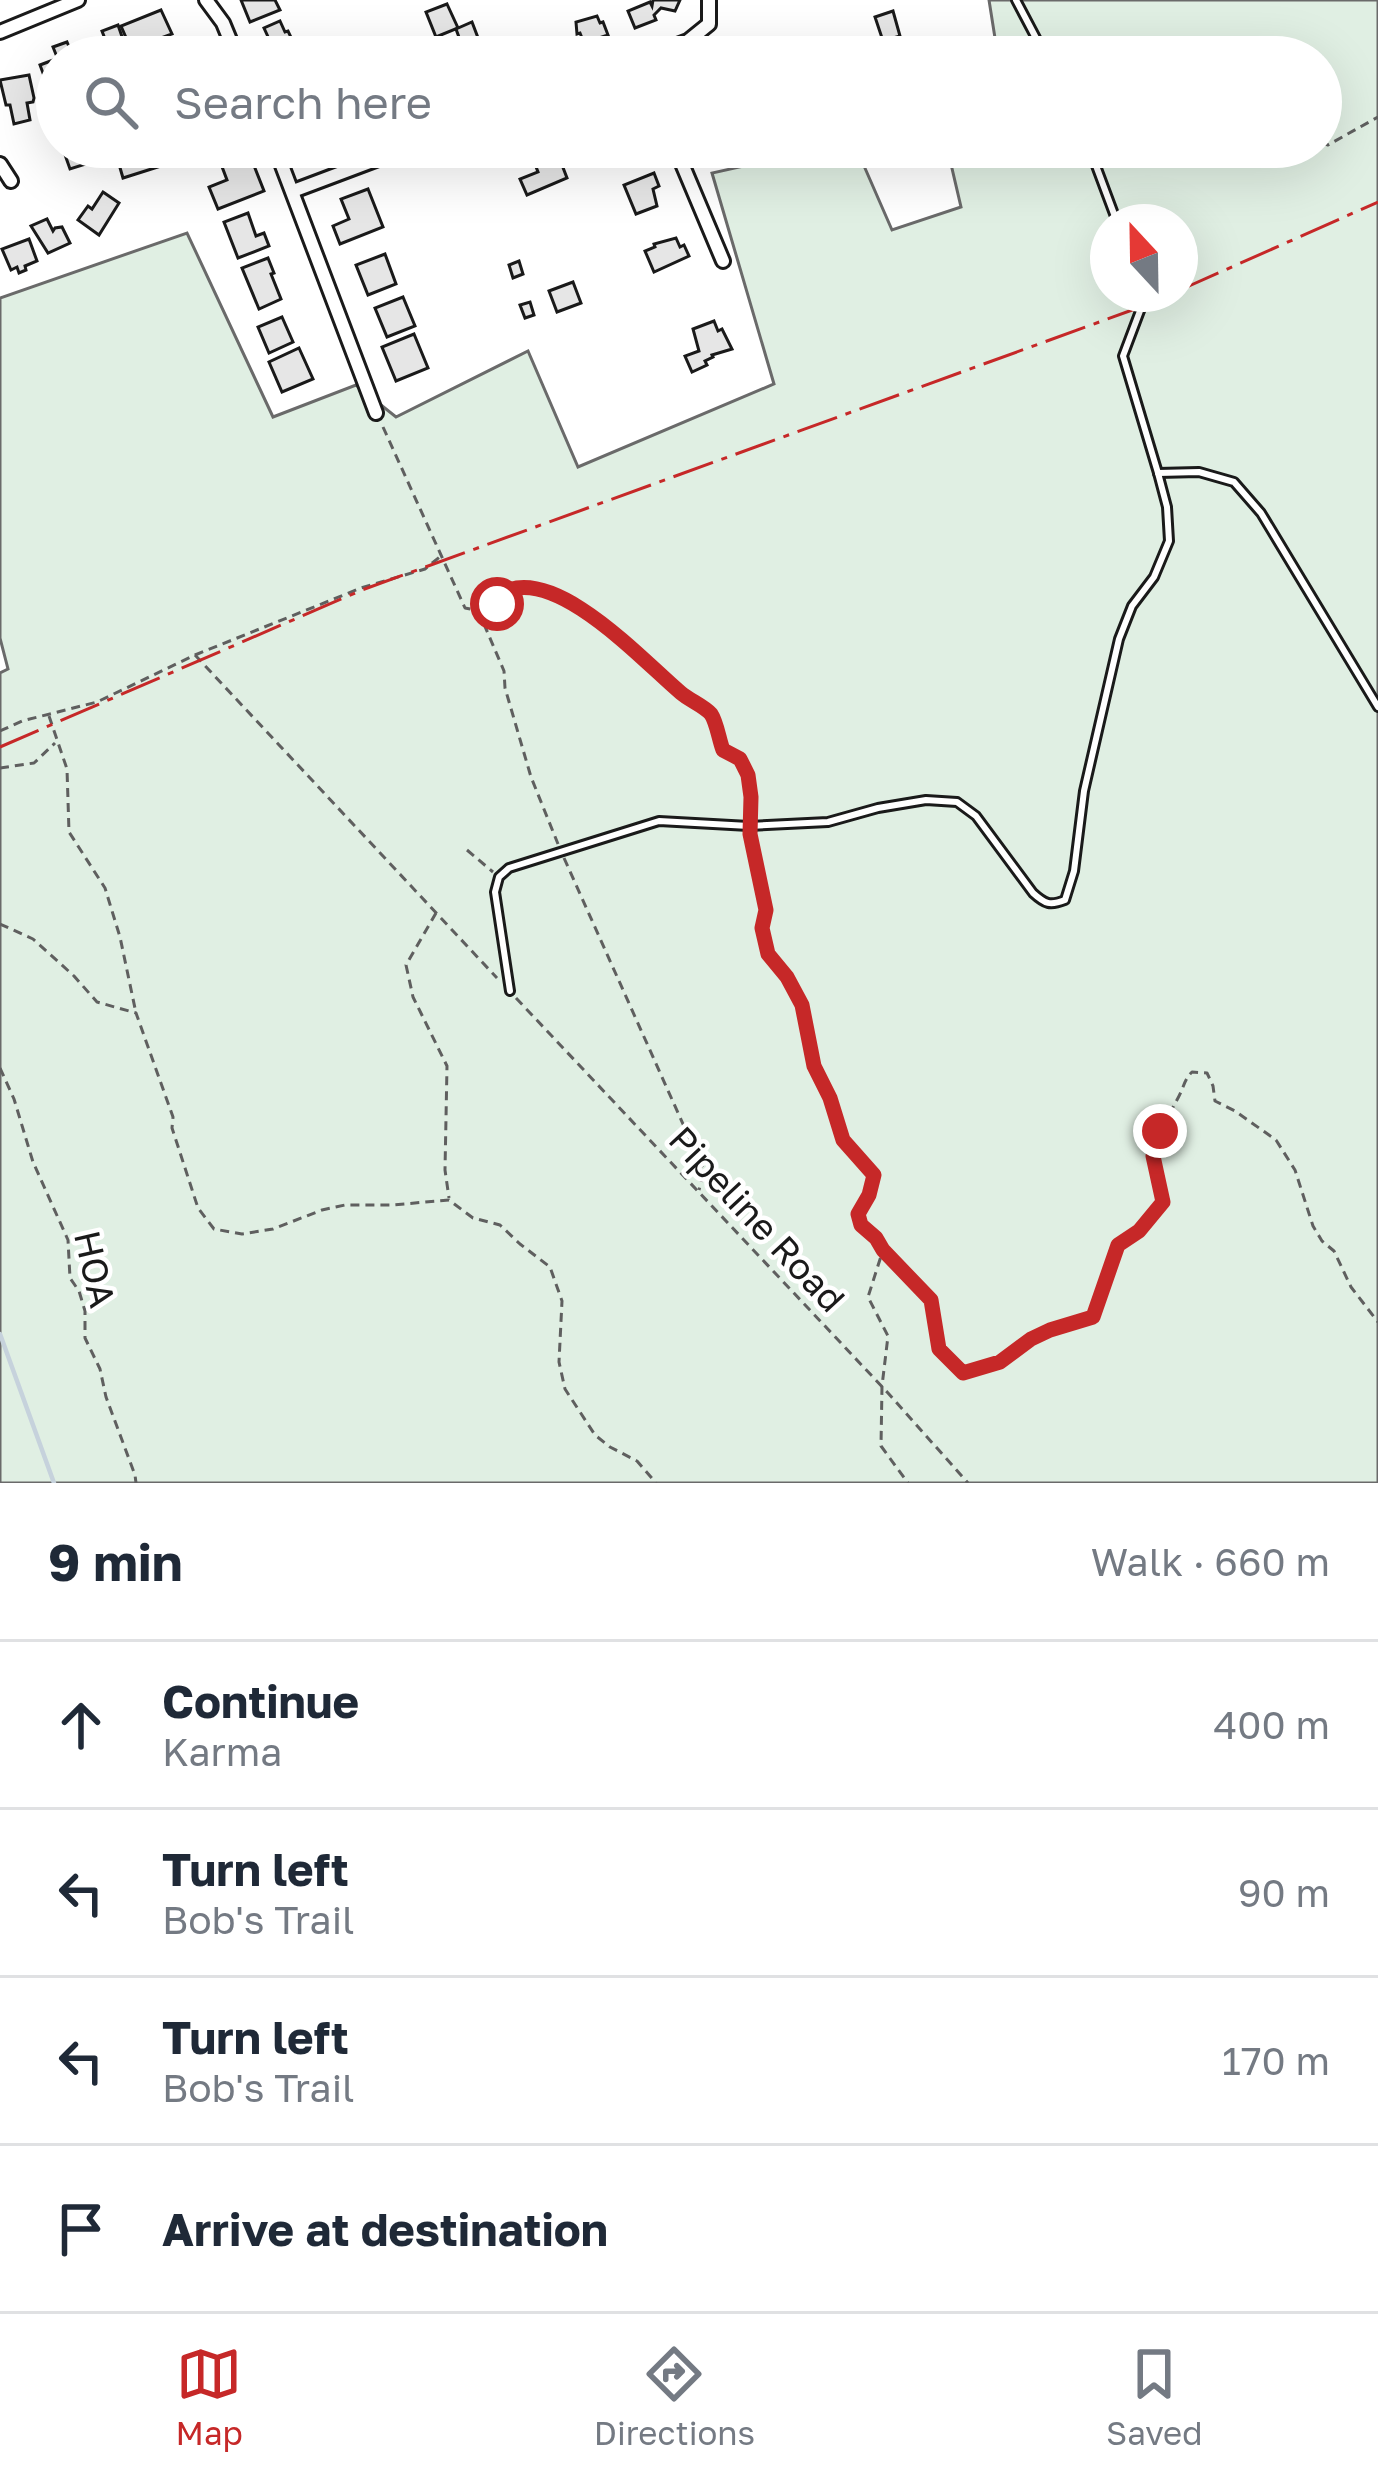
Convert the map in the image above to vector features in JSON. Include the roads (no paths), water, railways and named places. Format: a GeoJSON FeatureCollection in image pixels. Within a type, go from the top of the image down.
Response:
{"type":"FeatureCollection","features":[{"type":"Feature","properties":{"kind":"street"},"geometry":{"type":"LineString","coordinates":[[0,32],[78,0]]}},
{"type":"Feature","properties":{"kind":"street"},"geometry":{"type":"LineString","coordinates":[[206,0],[228,36]]}},
{"type":"Feature","properties":{"kind":"street"},"geometry":{"type":"LineString","coordinates":[[694,36],[709,24],[709,0]]}},
{"type":"Feature","properties":{"kind":"street"},"geometry":{"type":"LineString","coordinates":[[0,164],[11,181]]}},
{"type":"Feature","properties":{"kind":"street"},"geometry":{"type":"LineString","coordinates":[[283,168],[376,413]]}},
{"type":"Feature","properties":{"kind":"street"},"geometry":{"type":"LineString","coordinates":[[292,191],[354,168]]}},
{"type":"Feature","properties":{"kind":"street"},"geometry":{"type":"LineString","coordinates":[[684,168],[723,261]]}},
{"type":"Feature","properties":{"kind":"lane"},"geometry":{"type":"LineString","coordinates":[[1016,0],[1035,36]]}},
{"type":"Feature","properties":{"kind":"lane"},"geometry":{"type":"LineString","coordinates":[[1097,168],[1110,204]]}},
{"type":"Feature","properties":{"kind":"lane"},"geometry":{"type":"LineString","coordinates":[[510,991],[496,892],[499,877],[509,868],[659,820],[749,826],[828,821],[926,800],[957,802],[976,816],[1044,904],[1065,900],[1119,638],[1169,541],[1158,473],[1123,356],[1140,312]]}},
{"type":"Feature","properties":{"kind":"lane"},"geometry":{"type":"LineString","coordinates":[[1158,473],[1199,472],[1234,482],[1261,513],[1378,707]]}},
{"type":"Feature","properties":{"kind":"waterway"},"geometry":{"type":"LineString","coordinates":[[0,1334],[54,1483]]}}]}
